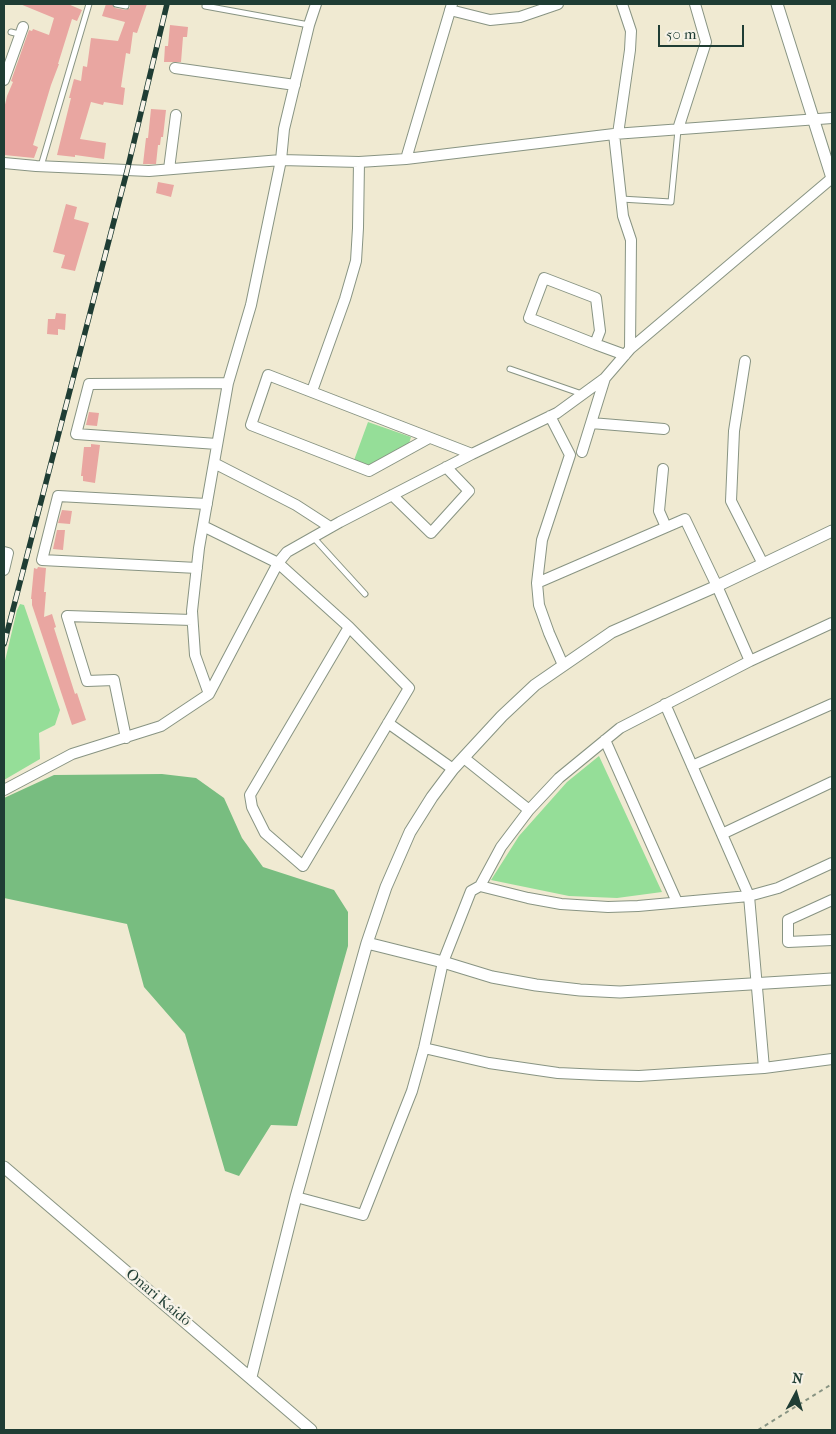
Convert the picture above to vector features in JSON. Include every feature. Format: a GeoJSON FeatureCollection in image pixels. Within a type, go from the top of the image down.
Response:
{"type":"FeatureCollection","features":[{"type":"Feature","properties":{"kind":"street"},"geometry":{"type":"LineString","coordinates":[[208,694],[195,655],[192,620],[203,526],[228,383],[251,305],[281,160],[284,129],[309,25],[316,4]]}},
{"type":"Feature","properties":{"kind":"street"},"geometry":{"type":"LineString","coordinates":[[406,159],[451,7],[490,20],[520,16],[558,4]]}},
{"type":"Feature","properties":{"kind":"street"},"geometry":{"type":"LineString","coordinates":[[622,4],[631,31],[630,50],[616,134],[623,216],[632,240],[627,352]]}},
{"type":"Feature","properties":{"kind":"street"},"geometry":{"type":"LineString","coordinates":[[678,129],[706,42],[695,4]]}},
{"type":"Feature","properties":{"kind":"street"},"geometry":{"type":"LineString","coordinates":[[4,790],[72,754],[161,726],[208,694],[278,563],[287,552],[330,527],[446,467],[550,416],[583,394],[605,378],[627,352],[832,178],[777,4]]}},
{"type":"Feature","properties":{"kind":"street"},"geometry":{"type":"LineString","coordinates":[[4,77],[18,31]]}},
{"type":"Feature","properties":{"kind":"street"},"geometry":{"type":"LineString","coordinates":[[175,68],[295,85]]}},
{"type":"Feature","properties":{"kind":"street"},"geometry":{"type":"LineString","coordinates":[[169,169],[176,115]]}},
{"type":"Feature","properties":{"kind":"street"},"geometry":{"type":"LineString","coordinates":[[4,163],[119,171],[149,171],[281,160],[359,162],[406,159],[616,134],[832,118]]}},
{"type":"Feature","properties":{"kind":"street"},"geometry":{"type":"LineString","coordinates":[[312,392],[345,299],[356,261],[359,162]]}},
{"type":"Feature","properties":{"kind":"street"},"geometry":{"type":"LineString","coordinates":[[595,344],[600,331],[596,298],[544,278],[529,318],[595,344],[627,352]]}},
{"type":"Feature","properties":{"kind":"street"},"geometry":{"type":"LineString","coordinates":[[745,361],[734,431],[731,501],[762,564]]}},
{"type":"Feature","properties":{"kind":"street"},"geometry":{"type":"LineString","coordinates":[[429,438],[369,471],[251,424],[268,375],[472,454]]}},
{"type":"Feature","properties":{"kind":"street"},"geometry":{"type":"LineString","coordinates":[[582,452],[605,378]]}},
{"type":"Feature","properties":{"kind":"street"},"geometry":{"type":"LineString","coordinates":[[217,444],[76,434],[89,384],[228,383]]}},
{"type":"Feature","properties":{"kind":"street"},"geometry":{"type":"LineString","coordinates":[[550,416],[570,456],[542,540],[538,583],[539,605],[563,665]]}},
{"type":"Feature","properties":{"kind":"street"},"geometry":{"type":"LineString","coordinates":[[591,423],[664,429]]}},
{"type":"Feature","properties":{"kind":"street"},"geometry":{"type":"LineString","coordinates":[[214,463],[296,505],[330,527]]}},
{"type":"Feature","properties":{"kind":"street"},"geometry":{"type":"LineString","coordinates":[[392,495],[431,533],[469,491],[446,467]]}},
{"type":"Feature","properties":{"kind":"street"},"geometry":{"type":"LineString","coordinates":[[663,469],[659,511],[666,527]]}},
{"type":"Feature","properties":{"kind":"street"},"geometry":{"type":"LineString","coordinates":[[197,568],[42,560],[58,496],[207,504]]}},
{"type":"Feature","properties":{"kind":"street"},"geometry":{"type":"LineString","coordinates":[[538,583],[685,519],[750,661]]}},
{"type":"Feature","properties":{"kind":"street"},"geometry":{"type":"LineString","coordinates":[[203,526],[278,563],[349,627],[409,688],[303,866],[265,833],[252,807],[250,795],[349,627]]}},
{"type":"Feature","properties":{"kind":"street"},"geometry":{"type":"LineString","coordinates":[[251,1377],[296,1197],[367,943],[386,887],[410,832],[432,797],[453,769],[502,716],[535,685],[612,632],[717,586],[832,531]]}},
{"type":"Feature","properties":{"kind":"street"},"geometry":{"type":"LineString","coordinates":[[4,552],[8,553],[4,570]]}},
{"type":"Feature","properties":{"kind":"street"},"geometry":{"type":"LineString","coordinates":[[126,738],[114,680],[87,681],[67,616],[192,620]]}},
{"type":"Feature","properties":{"kind":"street"},"geometry":{"type":"LineString","coordinates":[[296,1197],[363,1214],[412,1091],[424,1048],[443,962],[471,891],[480,886],[501,847],[529,810],[559,778],[620,728],[750,661],[832,623]]}},
{"type":"Feature","properties":{"kind":"street"},"geometry":{"type":"LineString","coordinates":[[665,704],[749,896],[764,1068]]}},
{"type":"Feature","properties":{"kind":"street"},"geometry":{"type":"LineString","coordinates":[[692,766],[832,704]]}},
{"type":"Feature","properties":{"kind":"street"},"geometry":{"type":"LineString","coordinates":[[388,723],[453,769]]}},
{"type":"Feature","properties":{"kind":"street"},"geometry":{"type":"LineString","coordinates":[[604,740],[677,902]]}},
{"type":"Feature","properties":{"kind":"street"},"geometry":{"type":"LineString","coordinates":[[464,758],[529,810]]}},
{"type":"Feature","properties":{"kind":"street"},"geometry":{"type":"LineString","coordinates":[[722,834],[832,782]]}},
{"type":"Feature","properties":{"kind":"street"},"geometry":{"type":"LineString","coordinates":[[480,886],[561,904],[608,907],[638,906],[749,896],[778,888],[832,863]]}},
{"type":"Feature","properties":{"kind":"street"},"geometry":{"type":"LineString","coordinates":[[832,900],[788,920],[788,942],[832,940]]}},
{"type":"Feature","properties":{"kind":"street"},"geometry":{"type":"LineString","coordinates":[[367,943],[443,962],[492,977],[536,986],[580,990],[620,992],[832,979]]}},
{"type":"Feature","properties":{"kind":"street"},"geometry":{"type":"LineString","coordinates":[[424,1048],[489,1063],[558,1073],[639,1076],[764,1068],[832,1059]]}},
{"type":"Feature","properties":{"kind":"street","name":"Onari Kaidō"},"geometry":{"type":"LineString","coordinates":[[4,1167],[311,1430]]}},
{"type":"Feature","properties":{"kind":"lane"},"geometry":{"type":"LineString","coordinates":[[41,166],[87,4]]}},
{"type":"Feature","properties":{"kind":"lane"},"geometry":{"type":"LineString","coordinates":[[116,4],[126,6]]}},
{"type":"Feature","properties":{"kind":"lane"},"geometry":{"type":"LineString","coordinates":[[205,6],[309,25]]}},
{"type":"Feature","properties":{"kind":"lane"},"geometry":{"type":"LineString","coordinates":[[621,199],[671,202],[678,129]]}},
{"type":"Feature","properties":{"kind":"lane"},"geometry":{"type":"LineString","coordinates":[[510,369],[583,394]]}},
{"type":"Feature","properties":{"kind":"lane"},"geometry":{"type":"LineString","coordinates":[[313,537],[365,594]]}},
{"type":"Feature","properties":{"kind":"path"},"geometry":{"type":"LineString","coordinates":[[758,1430],[832,1384]]}},
{"type":"Feature","properties":{"kind":"green space"},"geometry":{"type":"Polygon","coordinates":[[[368,422],[411,437],[408,447],[371,466],[353,463],[368,422]]]}},
{"type":"Feature","properties":{"kind":"green space"},"geometry":{"type":"Polygon","coordinates":[[[20,604],[24,605],[60,710],[55,725],[39,733],[40,759],[4,780],[4,665],[20,604]]]}},
{"type":"Feature","properties":{"kind":"green space"},"geometry":{"type":"Polygon","coordinates":[[[599,756],[662,892],[617,898],[569,896],[491,880],[519,836],[567,782],[599,756]]]}},
{"type":"Feature","properties":{"kind":"green space"},"geometry":{"type":"Polygon","coordinates":[[[162,774],[196,778],[224,798],[242,838],[263,867],[334,890],[348,912],[348,946],[297,1126],[271,1125],[239,1176],[225,1171],[185,1034],[144,987],[127,924],[4,898],[4,798],[54,775],[162,774]]]}},
{"type":"Feature","properties":{"kind":"building"},"geometry":{"type":"Polygon","coordinates":[[[20,4],[68,4],[82,10],[77,21],[72,19],[33,145],[38,147],[34,158],[4,155],[4,109],[13,82],[11,81],[29,30],[32,31],[33,29],[49,35],[54,18],[20,4]]]}},
{"type":"Feature","properties":{"kind":"building"},"geometry":{"type":"Polygon","coordinates":[[[106,4],[112,4],[115,8],[126,10],[130,8],[130,4],[147,4],[137,33],[133,32],[130,54],[126,53],[121,87],[125,88],[123,105],[104,102],[103,105],[91,102],[80,139],[106,143],[104,159],[75,155],[75,157],[57,155],[74,79],[81,81],[83,66],[87,67],[91,38],[118,41],[125,22],[102,16],[106,4]]]}},
{"type":"Feature","properties":{"kind":"building"},"geometry":{"type":"Polygon","coordinates":[[[170,25],[188,27],[187,37],[183,37],[181,62],[164,62],[165,46],[168,46],[170,25]]]}},
{"type":"Feature","properties":{"kind":"building"},"geometry":{"type":"Polygon","coordinates":[[[151,109],[166,110],[163,137],[161,137],[160,145],[158,145],[156,164],[143,164],[146,138],[148,138],[151,109]]]}},
{"type":"Feature","properties":{"kind":"building"},"geometry":{"type":"Polygon","coordinates":[[[158,182],[174,185],[171,197],[156,193],[158,182]]]}},
{"type":"Feature","properties":{"kind":"building"},"geometry":{"type":"Polygon","coordinates":[[[66,204],[77,207],[74,219],[89,223],[75,271],[61,268],[65,255],[53,252],[66,204]]]}},
{"type":"Feature","properties":{"kind":"building"},"geometry":{"type":"Polygon","coordinates":[[[56,313],[66,314],[65,330],[58,329],[58,335],[47,334],[48,319],[55,319],[56,313]]]}},
{"type":"Feature","properties":{"kind":"building"},"geometry":{"type":"Polygon","coordinates":[[[89,412],[99,413],[97,426],[86,425],[89,412]]]}},
{"type":"Feature","properties":{"kind":"building"},"geometry":{"type":"Polygon","coordinates":[[[91,444],[100,445],[95,483],[83,481],[83,476],[81,476],[84,447],[91,447],[91,444]]]}},
{"type":"Feature","properties":{"kind":"building"},"geometry":{"type":"Polygon","coordinates":[[[62,510],[72,511],[70,524],[58,523],[62,510]]]}},
{"type":"Feature","properties":{"kind":"building"},"geometry":{"type":"Polygon","coordinates":[[[57,530],[65,530],[63,550],[53,549],[57,530]]]}},
{"type":"Feature","properties":{"kind":"building"},"geometry":{"type":"Polygon","coordinates":[[[38,567],[46,568],[44,617],[52,614],[56,627],[54,628],[75,694],[77,693],[86,720],[72,725],[32,605],[34,568],[37,569],[38,567]]]}},
{"type":"Feature","properties":{"kind":"railway"},"geometry":{"type":"LineString","coordinates":[[4,644],[127,171],[167,4]]}}]}
